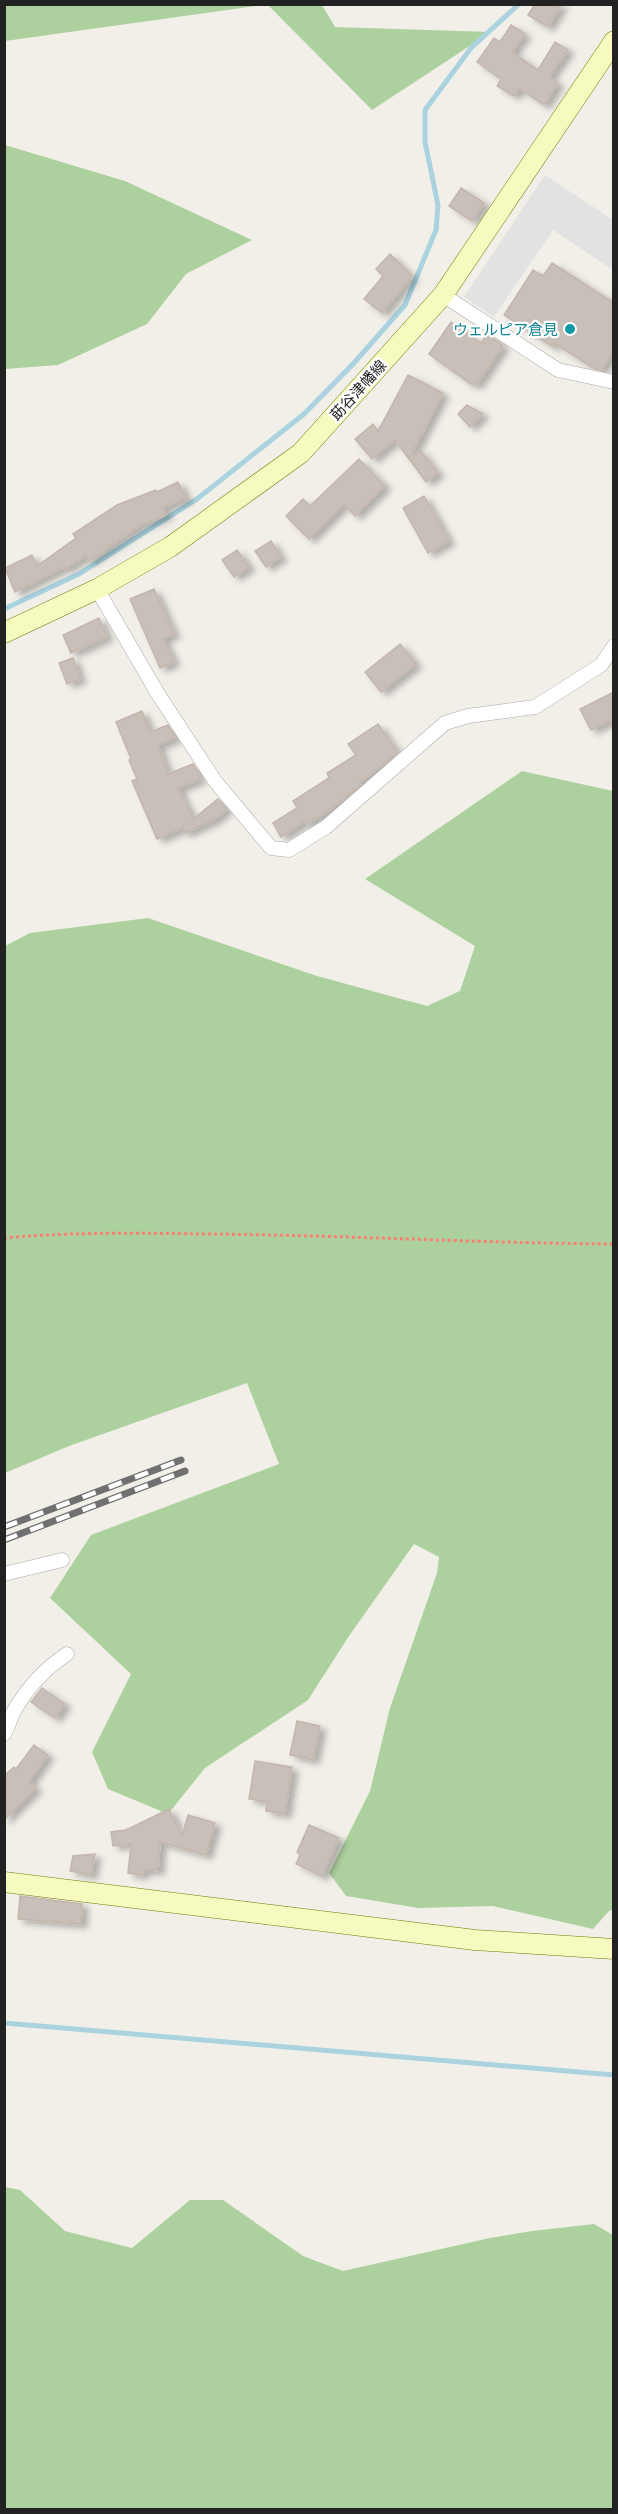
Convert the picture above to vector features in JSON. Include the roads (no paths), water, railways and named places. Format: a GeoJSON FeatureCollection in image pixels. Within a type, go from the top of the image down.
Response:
{"type":"FeatureCollection","features":[{"type":"Feature","properties":{"kind":"main road","name":"莇谷津幡線"},"geometry":{"type":"LineString","coordinates":[[4,633],[97,589],[170,547],[301,453],[443,295],[614,41]]}},
{"type":"Feature","properties":{"kind":"main road"},"geometry":{"type":"LineString","coordinates":[[4,1882],[475,1940],[614,1949]]}},
{"type":"Feature","properties":{"kind":"street"},"geometry":{"type":"LineString","coordinates":[[443,295],[558,370],[614,382]]}},
{"type":"Feature","properties":{"kind":"street"},"geometry":{"type":"LineString","coordinates":[[97,589],[158,693],[215,781],[272,848],[290,850],[326,827],[445,723],[468,716],[535,707],[601,665],[614,646]]}},
{"type":"Feature","properties":{"kind":"street"},"geometry":{"type":"LineString","coordinates":[[4,1574],[62,1560]]}},
{"type":"Feature","properties":{"kind":"street"},"geometry":{"type":"LineString","coordinates":[[4,1734],[16,1708],[39,1677],[49,1666],[67,1654]]}},
{"type":"Feature","properties":{"kind":"waterway"},"geometry":{"type":"LineString","coordinates":[[4,609],[79,574],[197,499],[304,414],[353,364],[405,305],[436,230],[438,205],[425,142],[425,110],[471,48],[519,4]]}},
{"type":"Feature","properties":{"kind":"waterway"},"geometry":{"type":"LineString","coordinates":[[4,2023],[614,2075]]}},
{"type":"Feature","properties":{"kind":"railway"},"geometry":{"type":"LineString","coordinates":[[4,1527],[181,1460]]}},
{"type":"Feature","properties":{"kind":"railway"},"geometry":{"type":"LineString","coordinates":[[4,1540],[185,1471]]}},
{"type":"Feature","properties":{"kind":"place","name":"ウェルピア倉見"},"geometry":{"type":"Point","coordinates":[570,329]}}]}
